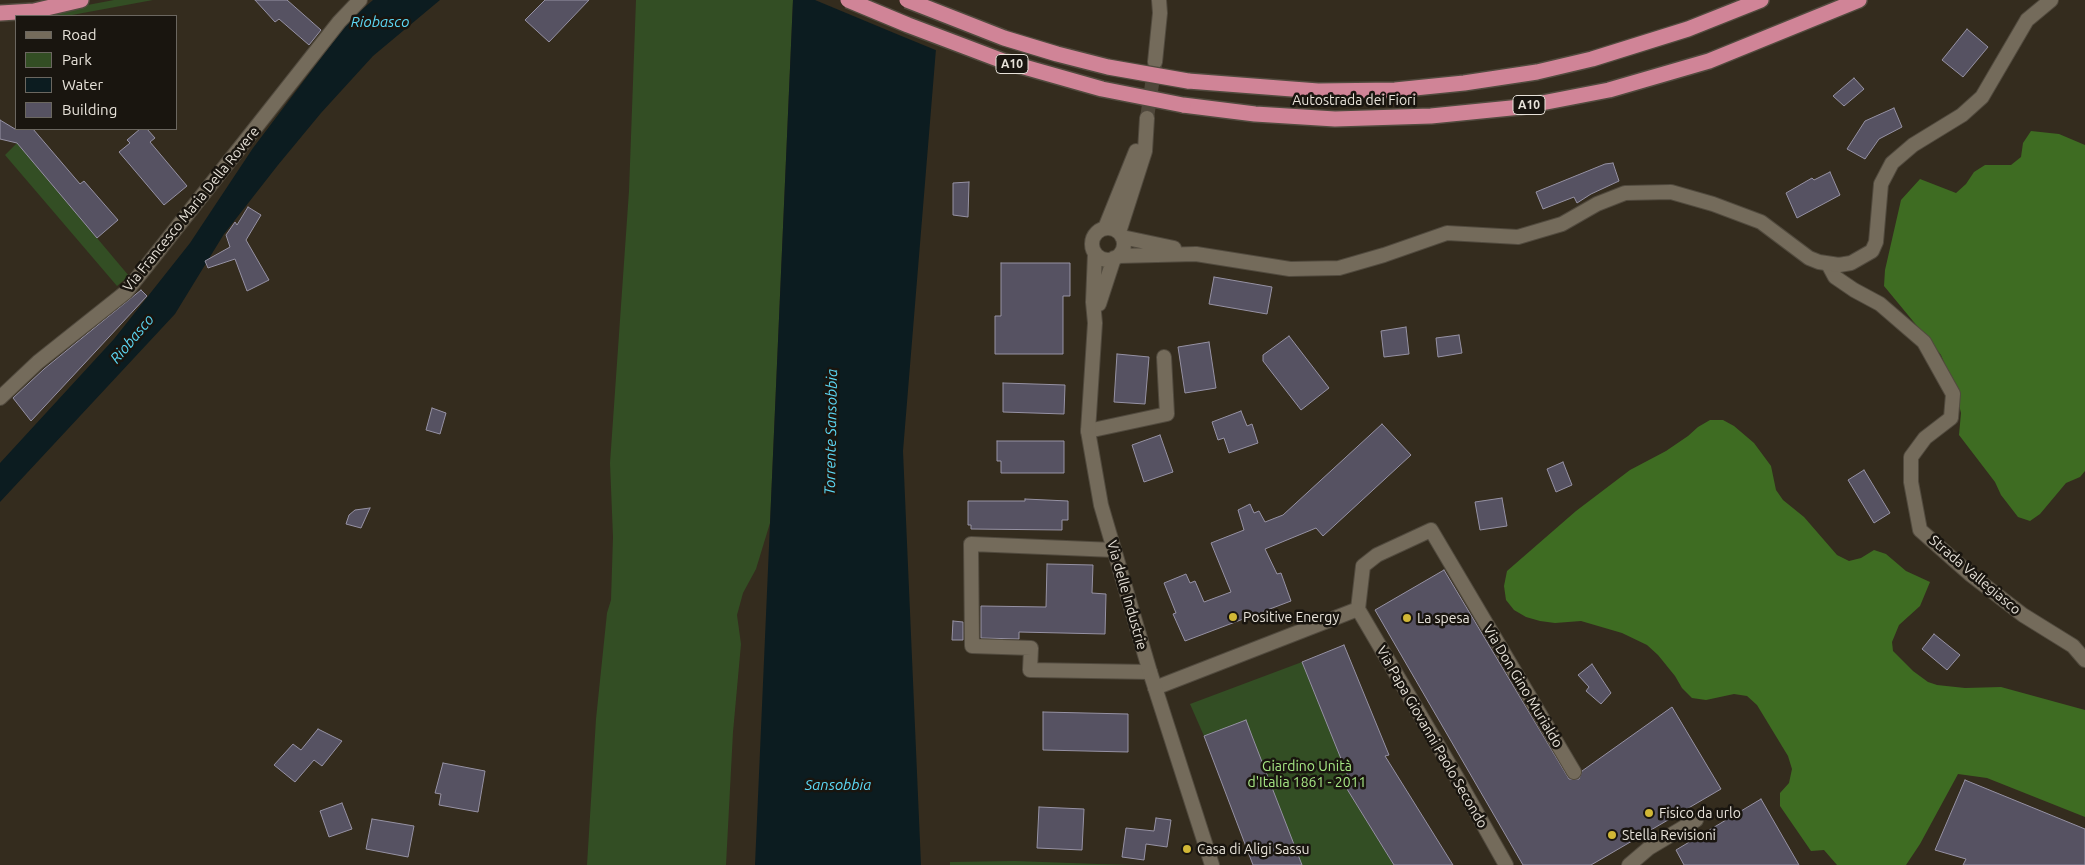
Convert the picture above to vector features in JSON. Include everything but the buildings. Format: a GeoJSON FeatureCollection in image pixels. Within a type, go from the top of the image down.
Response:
{"type":"FeatureCollection","features":[{"type":"Feature","properties":{"kind":"highway"},"geometry":{"type":"LineString","coordinates":[[0,13],[34,11],[81,0]]}},
{"type":"Feature","properties":{"kind":"highway","name":"Autostrada dei Fiori"},"geometry":{"type":"LineString","coordinates":[[848,0],[1004,61],[1102,88],[1183,106],[1255,114],[1335,119],[1431,116],[1522,106],[1610,90],[1709,61],[1859,0]]}},
{"type":"Feature","properties":{"kind":"highway","name":"Autostrada dei Fiori"},"geometry":{"type":"LineString","coordinates":[[907,0],[1004,38],[1057,54],[1108,66],[1188,81],[1318,91],[1394,90],[1464,83],[1537,72],[1592,59],[1688,30],[1761,0]]}},
{"type":"Feature","properties":{"kind":"street","name":"Via Francesco Maria Della Rovere"},"geometry":{"type":"LineString","coordinates":[[0,398],[38,362],[126,292],[137,280],[339,22],[360,0]]}},
{"type":"Feature","properties":{"kind":"street"},"geometry":{"type":"LineString","coordinates":[[1155,62],[1160,13],[1159,0]]}},
{"type":"Feature","properties":{"kind":"street"},"geometry":{"type":"LineString","coordinates":[[1105,228],[1115,230],[1121,235],[1196,254],[1290,269],[1339,268],[1384,255],[1447,233],[1518,237],[1562,224],[1597,204],[1625,193],[1671,192],[1713,204],[1761,222],[1809,258],[1828,264],[1851,263],[1872,251],[1876,242],[1881,184],[1892,163],[1913,145],[1962,115],[1982,97],[2027,20],[2051,0]]}},
{"type":"Feature","properties":{"kind":"street","name":"Via delle Industrie"},"geometry":{"type":"LineString","coordinates":[[1096,317],[1093,302],[1095,253],[1092,243],[1093,238],[1096,233],[1105,228],[1146,124],[1145,151],[1121,235],[1123,247],[1116,257],[1102,290],[1096,317],[1088,431],[1101,505],[1150,672],[1212,865]]}},
{"type":"Feature","properties":{"kind":"street"},"geometry":{"type":"LineString","coordinates":[[1095,253],[1104,259],[1196,254]]}},
{"type":"Feature","properties":{"kind":"street","name":"Strada Vallegiasco"},"geometry":{"type":"LineString","coordinates":[[1828,264],[1835,277],[1880,304],[1924,342],[1953,394],[1951,418],[1925,438],[1911,457],[1911,482],[1920,530],[1971,575],[2022,615],[2073,646],[2085,660]]}},
{"type":"Feature","properties":{"kind":"street"},"geometry":{"type":"LineString","coordinates":[[1088,431],[1167,414],[1164,357]]}},
{"type":"Feature","properties":{"kind":"street","name":"Via Don Gino Murialdo"},"geometry":{"type":"LineString","coordinates":[[1358,609],[1363,566],[1378,555],[1431,530],[1574,772]]}},
{"type":"Feature","properties":{"kind":"street"},"geometry":{"type":"LineString","coordinates":[[1114,550],[971,544],[972,646],[1031,648],[1030,670],[1150,672]]}},
{"type":"Feature","properties":{"kind":"street"},"geometry":{"type":"LineString","coordinates":[[1155,688],[1358,609]]}},
{"type":"Feature","properties":{"kind":"street","name":"Via Papa Giovanni Paolo Secondo"},"geometry":{"type":"LineString","coordinates":[[1358,609],[1452,768],[1506,865]]}},
{"type":"Feature","properties":{"kind":"street"},"geometry":{"type":"LineString","coordinates":[[1629,865],[1650,848],[1696,820]]}},
{"type":"Feature","properties":{"kind":"green space"},"geometry":{"type":"Polygon","coordinates":[[[114,0],[153,0],[72,15],[15,15],[114,0]]]}},
{"type":"Feature","properties":{"kind":"green space"},"geometry":{"type":"Polygon","coordinates":[[[636,0],[793,0],[770,523],[756,569],[743,593],[737,615],[741,644],[733,732],[726,865],[587,865],[596,719],[607,613],[611,600],[613,537],[610,463],[629,191],[636,0]]]}},
{"type":"Feature","properties":{"kind":"green space"},"geometry":{"type":"Polygon","coordinates":[[[15,15],[15,20],[0,21],[0,17],[15,15]]]}},
{"type":"Feature","properties":{"kind":"green space"},"geometry":{"type":"Polygon","coordinates":[[[2031,131],[2059,134],[2085,145],[2085,471],[2080,477],[2066,483],[2040,514],[2030,521],[2018,517],[2001,495],[1995,482],[1959,435],[1961,413],[1955,389],[1941,355],[1884,286],[1885,270],[1901,200],[1920,179],[1956,193],[1966,184],[1974,172],[1985,165],[2011,165],[2021,157],[2023,143],[2031,131]]]}},
{"type":"Feature","properties":{"kind":"green space"},"geometry":{"type":"Polygon","coordinates":[[[17,143],[129,276],[117,286],[5,155],[17,143]]]}},
{"type":"Feature","properties":{"kind":"green space"},"geometry":{"type":"Polygon","coordinates":[[[1710,420],[1723,420],[1734,426],[1754,443],[1771,466],[1776,490],[1783,500],[1804,517],[1837,555],[1849,561],[1861,558],[1874,550],[1886,554],[1906,571],[1930,582],[1920,606],[1899,625],[1892,642],[1893,651],[1913,671],[1928,682],[1937,685],[1965,688],[2001,687],[2085,710],[2085,817],[1987,778],[1958,774],[1920,844],[1906,865],[1837,865],[1824,850],[1811,851],[1780,806],[1780,793],[1789,783],[1792,769],[1788,756],[1757,705],[1747,696],[1734,694],[1706,700],[1692,698],[1682,688],[1658,655],[1647,645],[1622,633],[1581,621],[1555,623],[1540,621],[1526,617],[1514,610],[1506,600],[1504,586],[1507,571],[1576,511],[1630,470],[1666,451],[1710,420]]]}},
{"type":"Feature","properties":{"kind":"green space","name":"Giardino Unità d'Italia 1861 - 2011"},"geometry":{"type":"Polygon","coordinates":[[[1302,662],[1347,772],[1347,789],[1394,865],[1302,865],[1298,854],[1268,865],[1288,829],[1246,721],[1204,736],[1190,704],[1302,662]]]}},
{"type":"Feature","properties":{"kind":"green space"},"geometry":{"type":"Polygon","coordinates":[[[1015,861],[1137,865],[950,865],[950,862],[1015,861]]]}},
{"type":"Feature","properties":{"kind":"water","name":"Riobasco"},"geometry":{"type":"Polygon","coordinates":[[[373,0],[440,0],[373,56],[321,113],[224,234],[175,314],[0,502],[0,463],[114,339],[190,243],[253,148],[349,21],[373,0]]]}},
{"type":"Feature","properties":{"kind":"water","name":"Sansobbia"},"geometry":{"type":"Polygon","coordinates":[[[793,0],[940,0],[903,451],[921,865],[755,865],[793,0]]]}},
{"type":"Feature","properties":{"kind":"pier"},"geometry":{"type":"Polygon","coordinates":[[[815,0],[942,0],[938,51],[899,35],[815,0]]]}},
{"type":"Feature","properties":{"kind":"tunnel"},"geometry":{"type":"LineString","coordinates":[[1147,118],[1155,64]]}},
{"type":"Feature","properties":{"kind":"place","name":"Positive Energy"},"geometry":{"type":"Point","coordinates":[1233,617]}},
{"type":"Feature","properties":{"kind":"place","name":"La spesa"},"geometry":{"type":"Point","coordinates":[1407,618]}},
{"type":"Feature","properties":{"kind":"place","name":"Fisico da urlo"},"geometry":{"type":"Point","coordinates":[1649,813]}},
{"type":"Feature","properties":{"kind":"place","name":"Stella Revisioni"},"geometry":{"type":"Point","coordinates":[1612,835]}},
{"type":"Feature","properties":{"kind":"place","name":"Casa di Aligi Sassu"},"geometry":{"type":"Point","coordinates":[1187,849]}},
{"type":"Feature","properties":{"kind":"water label","name":"Torrente Sansobbia"},"geometry":{"type":"Point","coordinates":[831,432]}}]}
